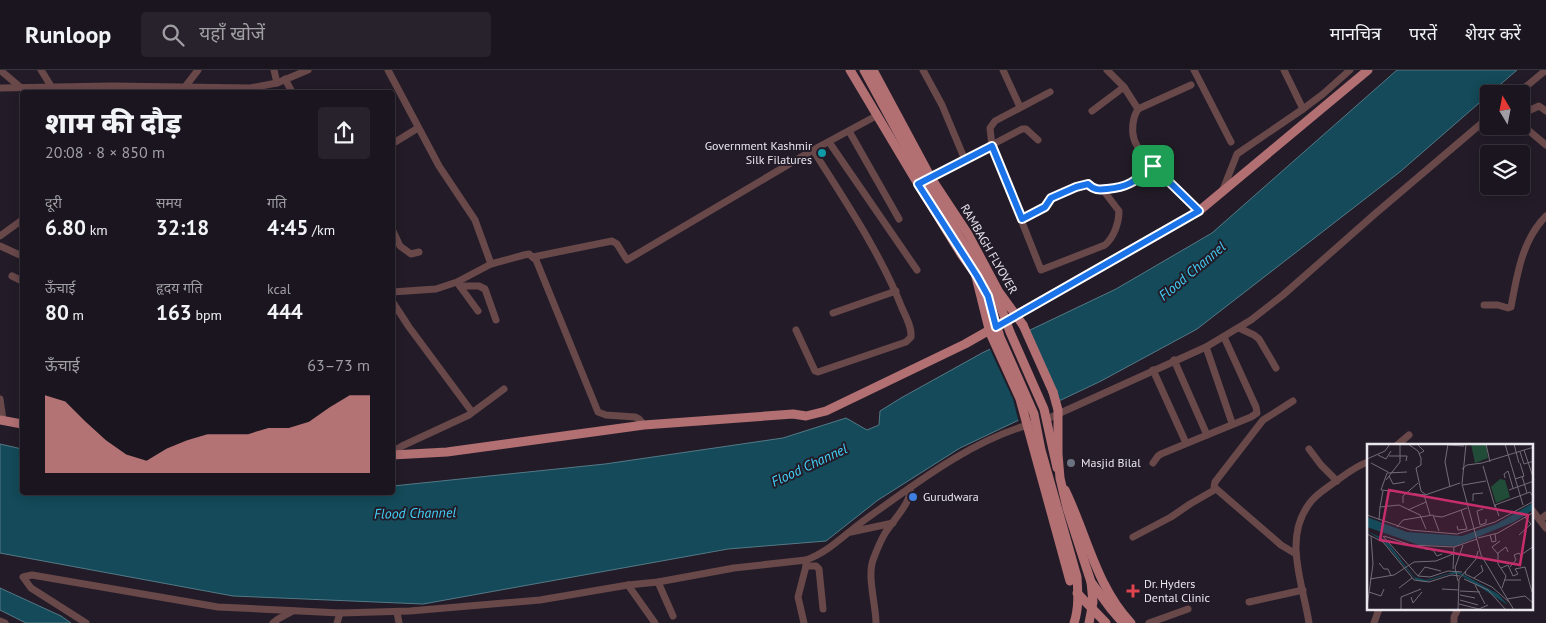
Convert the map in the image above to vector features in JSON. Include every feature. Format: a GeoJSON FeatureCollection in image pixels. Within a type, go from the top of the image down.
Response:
{"type":"FeatureCollection","features":[{"type":"Feature","properties":{"kind":"main road"},"geometry":{"type":"LineString","coordinates":[[850,70],[876,116],[988,296],[996,327],[1035,419],[1041,450],[1077,577],[1077,614],[1074,623]]}},
{"type":"Feature","properties":{"kind":"main road"},"geometry":{"type":"LineString","coordinates":[[866,70],[906,142],[955,222],[1000,305],[1044,410],[1056,465],[1097,571],[1107,592],[1131,623]]}},
{"type":"Feature","properties":{"kind":"main road","name":"RAMBAGH FLYOVER"},"geometry":{"type":"LineString","coordinates":[[866,70],[908,151],[972,261],[990,333],[1020,399],[1072,587],[1105,622]]}},
{"type":"Feature","properties":{"kind":"main road","name":"RAMBAGH FLYOVER"},"geometry":{"type":"LineString","coordinates":[[873,70],[931,178],[968,234],[999,292],[1023,325],[1053,392],[1058,410],[1060,478],[1067,508],[1091,582],[1093,602],[1089,623]]}},
{"type":"Feature","properties":{"kind":"main road"},"geometry":{"type":"LineString","coordinates":[[395,455],[448,452],[644,425],[793,414],[806,416],[826,411],[965,344],[1199,211],[1368,70]]}},
{"type":"Feature","properties":{"kind":"main road"},"geometry":{"type":"LineString","coordinates":[[2,420],[20,424]]}},
{"type":"Feature","properties":{"kind":"main road"},"geometry":{"type":"LineString","coordinates":[[1091,582],[1123,623]]}},
{"type":"Feature","properties":{"kind":"street"},"geometry":{"type":"LineString","coordinates":[[0,70],[20,88]]}},
{"type":"Feature","properties":{"kind":"street"},"geometry":{"type":"LineString","coordinates":[[41,70],[51,86]]}},
{"type":"Feature","properties":{"kind":"street"},"geometry":{"type":"LineString","coordinates":[[181,90],[198,70]]}},
{"type":"Feature","properties":{"kind":"street"},"geometry":{"type":"LineString","coordinates":[[274,70],[277,83]]}},
{"type":"Feature","properties":{"kind":"street"},"geometry":{"type":"LineString","coordinates":[[0,88],[33,90],[51,86],[113,89],[250,88],[277,83],[308,70]]}},
{"type":"Feature","properties":{"kind":"street"},"geometry":{"type":"LineString","coordinates":[[388,70],[444,174],[478,225],[490,264]]}},
{"type":"Feature","properties":{"kind":"street"},"geometry":{"type":"LineString","coordinates":[[923,70],[942,105],[965,160]]}},
{"type":"Feature","properties":{"kind":"street"},"geometry":{"type":"LineString","coordinates":[[1003,70],[1020,107]]}},
{"type":"Feature","properties":{"kind":"street"},"geometry":{"type":"LineString","coordinates":[[1107,70],[1124,87],[1138,109]]}},
{"type":"Feature","properties":{"kind":"street"},"geometry":{"type":"LineString","coordinates":[[1194,70],[1231,142]]}},
{"type":"Feature","properties":{"kind":"street"},"geometry":{"type":"LineString","coordinates":[[1284,70],[1303,110]]}},
{"type":"Feature","properties":{"kind":"street"},"geometry":{"type":"LineString","coordinates":[[1222,193],[1237,154],[1303,110],[1350,70]]}},
{"type":"Feature","properties":{"kind":"street"},"geometry":{"type":"LineString","coordinates":[[1528,85],[1546,70]]}},
{"type":"Feature","properties":{"kind":"street"},"geometry":{"type":"LineString","coordinates":[[285,79],[291,90]]}},
{"type":"Feature","properties":{"kind":"street"},"geometry":{"type":"LineString","coordinates":[[1191,85],[1138,109],[1133,119],[1134,140],[1144,157],[1199,211]]}},
{"type":"Feature","properties":{"kind":"street"},"geometry":{"type":"LineString","coordinates":[[1092,111],[1124,87]]}},
{"type":"Feature","properties":{"kind":"street"},"geometry":{"type":"LineString","coordinates":[[1050,92],[992,124],[990,133],[992,146],[1022,219],[1040,270],[1105,245],[1110,240],[1116,228],[1119,211],[1103,190]]}},
{"type":"Feature","properties":{"kind":"street"},"geometry":{"type":"LineString","coordinates":[[1530,109],[1539,106],[1546,111]]}},
{"type":"Feature","properties":{"kind":"street"},"geometry":{"type":"LineString","coordinates":[[533,257],[612,241],[617,244],[627,260],[813,150],[876,116]]}},
{"type":"Feature","properties":{"kind":"street"},"geometry":{"type":"LineString","coordinates":[[1047,419],[1206,347],[1251,320],[1283,295],[1480,125]]}},
{"type":"Feature","properties":{"kind":"street"},"geometry":{"type":"LineString","coordinates":[[395,142],[418,128]]}},
{"type":"Feature","properties":{"kind":"street"},"geometry":{"type":"LineString","coordinates":[[918,184],[1022,129],[1026,129],[1038,140]]}},
{"type":"Feature","properties":{"kind":"street"},"geometry":{"type":"LineString","coordinates":[[849,131],[900,219]]}},
{"type":"Feature","properties":{"kind":"street"},"geometry":{"type":"LineString","coordinates":[[1530,132],[1546,145]]}},
{"type":"Feature","properties":{"kind":"street"},"geometry":{"type":"LineString","coordinates":[[829,142],[916,270]]}},
{"type":"Feature","properties":{"kind":"street"},"geometry":{"type":"LineString","coordinates":[[796,330],[815,371],[818,372],[906,342],[911,337],[896,291],[869,240],[813,150]]}},
{"type":"Feature","properties":{"kind":"street"},"geometry":{"type":"LineString","coordinates":[[1022,219],[1045,207],[1051,198],[1076,187],[1088,184],[1095,190],[1103,190],[1127,185],[1153,166]]}},
{"type":"Feature","properties":{"kind":"street"},"geometry":{"type":"LineString","coordinates":[[1484,305],[1511,307],[1519,264],[1533,231],[1546,216]]}},
{"type":"Feature","properties":{"kind":"street"},"geometry":{"type":"LineString","coordinates":[[0,236],[20,221]]}},
{"type":"Feature","properties":{"kind":"street"},"geometry":{"type":"LineString","coordinates":[[395,235],[400,246],[411,254],[419,252]]}},
{"type":"Feature","properties":{"kind":"street"},"geometry":{"type":"LineString","coordinates":[[0,246],[20,255]]}},
{"type":"Feature","properties":{"kind":"street"},"geometry":{"type":"LineString","coordinates":[[458,284],[490,264],[524,254],[529,254],[533,257],[598,412],[606,415],[635,417],[644,425]]}},
{"type":"Feature","properties":{"kind":"street"},"geometry":{"type":"LineString","coordinates":[[12,276],[20,280]]}},
{"type":"Feature","properties":{"kind":"street"},"geometry":{"type":"LineString","coordinates":[[458,284],[478,311]]}},
{"type":"Feature","properties":{"kind":"street"},"geometry":{"type":"LineString","coordinates":[[395,292],[436,289],[458,284],[479,286],[485,289],[496,320]]}},
{"type":"Feature","properties":{"kind":"street"},"geometry":{"type":"LineString","coordinates":[[834,313],[896,291]]}},
{"type":"Feature","properties":{"kind":"street"},"geometry":{"type":"LineString","coordinates":[[395,305],[409,327],[472,412]]}},
{"type":"Feature","properties":{"kind":"street"},"geometry":{"type":"LineString","coordinates":[[1239,328],[1257,337],[1262,342],[1276,368]]}},
{"type":"Feature","properties":{"kind":"street"},"geometry":{"type":"LineString","coordinates":[[1153,463],[1158,456],[1257,413],[1224,337]]}},
{"type":"Feature","properties":{"kind":"street"},"geometry":{"type":"LineString","coordinates":[[1206,347],[1232,424]]}},
{"type":"Feature","properties":{"kind":"street"},"geometry":{"type":"LineString","coordinates":[[1174,360],[1207,434]]}},
{"type":"Feature","properties":{"kind":"street"},"geometry":{"type":"LineString","coordinates":[[1153,370],[1186,443]]}},
{"type":"Feature","properties":{"kind":"street"},"geometry":{"type":"LineString","coordinates":[[395,455],[402,446],[472,412],[504,389]]}},
{"type":"Feature","properties":{"kind":"street"},"geometry":{"type":"LineString","coordinates":[[0,399],[2,420]]}},
{"type":"Feature","properties":{"kind":"street"},"geometry":{"type":"LineString","coordinates":[[1293,401],[1259,424],[1214,487],[1281,545],[1296,554]]}},
{"type":"Feature","properties":{"kind":"street"},"geometry":{"type":"LineString","coordinates":[[804,623],[798,597],[806,563],[910,488],[983,442],[1035,419]]}},
{"type":"Feature","properties":{"kind":"street"},"geometry":{"type":"LineString","coordinates":[[1398,444],[1409,435]]}},
{"type":"Feature","properties":{"kind":"street"},"geometry":{"type":"LineString","coordinates":[[1309,449],[1321,465],[1337,481]]}},
{"type":"Feature","properties":{"kind":"street"},"geometry":{"type":"LineString","coordinates":[[1310,623],[1296,554],[1296,533],[1303,513],[1317,494],[1367,462]]}},
{"type":"Feature","properties":{"kind":"street"},"geometry":{"type":"LineString","coordinates":[[876,623],[872,563],[884,536],[906,503],[911,493],[910,488]]}},
{"type":"Feature","properties":{"kind":"street"},"geometry":{"type":"LineString","coordinates":[[1133,537],[1216,490]]}},
{"type":"Feature","properties":{"kind":"street"},"geometry":{"type":"LineString","coordinates":[[1534,512],[1546,528]]}},
{"type":"Feature","properties":{"kind":"street"},"geometry":{"type":"LineString","coordinates":[[1540,520],[1546,515]]}},
{"type":"Feature","properties":{"kind":"street"},"geometry":{"type":"LineString","coordinates":[[848,532],[893,522]]}},
{"type":"Feature","properties":{"kind":"street"},"geometry":{"type":"LineString","coordinates":[[86,623],[31,588],[23,577],[32,576],[218,607],[340,613],[397,612],[540,600],[734,568],[806,563],[819,569],[823,609]]}},
{"type":"Feature","properties":{"kind":"street"},"geometry":{"type":"LineString","coordinates":[[658,582],[673,616]]}},
{"type":"Feature","properties":{"kind":"street"},"geometry":{"type":"LineString","coordinates":[[628,585],[655,623]]}},
{"type":"Feature","properties":{"kind":"street"},"geometry":{"type":"LineString","coordinates":[[1249,602],[1303,590]]}},
{"type":"Feature","properties":{"kind":"street"},"geometry":{"type":"LineString","coordinates":[[1149,623],[1188,609]]}},
{"type":"Feature","properties":{"kind":"street"},"geometry":{"type":"LineString","coordinates":[[1374,623],[1379,610]]}},
{"type":"Feature","properties":{"kind":"street"},"geometry":{"type":"LineString","coordinates":[[1454,623],[1454,617],[1458,610]]}},
{"type":"Feature","properties":{"kind":"street"},"geometry":{"type":"LineString","coordinates":[[273,623],[293,611]]}},
{"type":"Feature","properties":{"kind":"street"},"geometry":{"type":"LineString","coordinates":[[397,612],[399,623]]}},
{"type":"Feature","properties":{"kind":"street"},"geometry":{"type":"LineString","coordinates":[[337,623],[340,613]]}},
{"type":"Feature","properties":{"kind":"street"},"geometry":{"type":"LineString","coordinates":[[0,621],[5,623]]}},
{"type":"Feature","properties":{"kind":"water","name":"Flood Channel"},"geometry":{"type":"Polygon","coordinates":[[[1397,70],[1517,70],[1500,85],[1480,85],[1480,102],[1401,171],[1197,329],[1101,381],[960,448],[878,500],[826,541],[728,549],[423,604],[233,596],[0,553],[0,444],[20,449],[20,495],[395,495],[395,486],[605,464],[783,438],[846,418],[867,430],[879,425],[880,411],[901,398],[982,353],[1116,289],[1212,233],[1397,70]]]}},
{"type":"Feature","properties":{"kind":"water"},"geometry":{"type":"Polygon","coordinates":[[[0,588],[61,616],[71,623],[26,623],[0,610],[0,588]]]}},
{"type":"Feature","properties":{"kind":"pier"},"geometry":{"type":"Polygon","coordinates":[[[1026,329],[1059,404],[1019,423],[1013,399],[989,347],[1026,329]]]}},
{"type":"Feature","properties":{"kind":"place","name":"Government Kashmir Silk Filatures"},"geometry":{"type":"Point","coordinates":[822,153]}},
{"type":"Feature","properties":{"kind":"place","name":"Masjid Bilal"},"geometry":{"type":"Point","coordinates":[1071,463]}},
{"type":"Feature","properties":{"kind":"place","name":"Gurudwara"},"geometry":{"type":"Point","coordinates":[913,497]}},
{"type":"Feature","properties":{"kind":"place","name":"Dr. Hyders Dental Clinic"},"geometry":{"type":"Point","coordinates":[1133,591]}},
{"type":"Feature","properties":{"kind":"route"},"geometry":{"type":"LineString","coordinates":[[992,146],[1022,219],[1045,207],[1049,199],[1076,187],[1085,184],[1088,184],[1095,190],[1123,187],[1153,166],[1199,211],[996,327],[988,296],[918,184],[992,146]]}}]}
